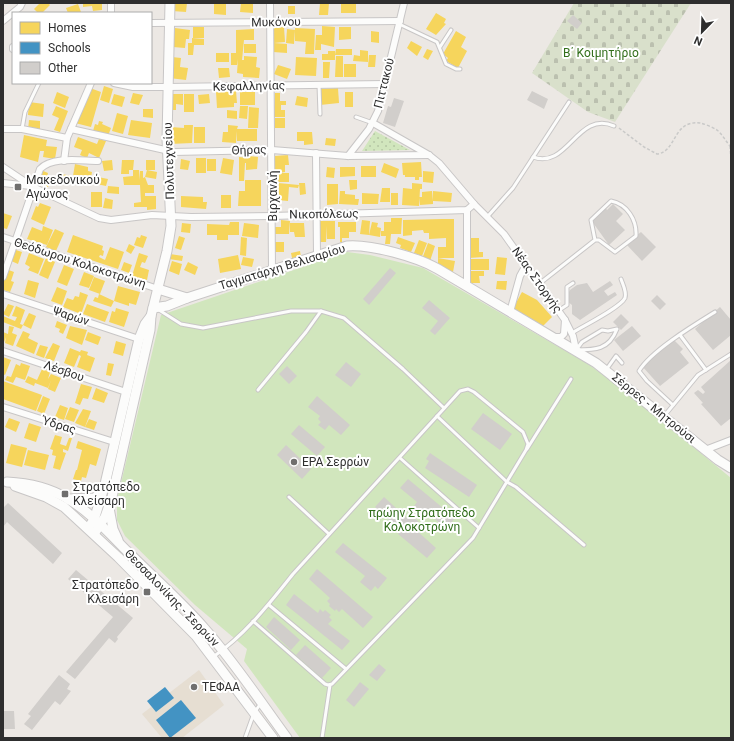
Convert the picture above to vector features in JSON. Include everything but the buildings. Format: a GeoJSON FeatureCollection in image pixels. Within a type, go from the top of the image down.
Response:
{"type":"FeatureCollection","features":[{"type":"Feature","properties":{"kind":"main road","name":"Πολυτεχνείου"},"geometry":{"type":"LineString","coordinates":[[109,505],[169,241],[171,216],[168,152],[170,3]]}},
{"type":"Feature","properties":{"kind":"main road","name":"Ταγματάρχη Βελισαρίου"},"geometry":{"type":"LineString","coordinates":[[153,311],[186,298],[347,246],[368,248],[424,262],[576,350]]}},
{"type":"Feature","properties":{"kind":"main road"},"geometry":{"type":"LineString","coordinates":[[158,289],[186,298]]}},
{"type":"Feature","properties":{"kind":"main road","name":"Πολυτεχνείου"},"geometry":{"type":"LineString","coordinates":[[97,523],[103,490],[139,339],[144,324],[153,311]]}},
{"type":"Feature","properties":{"kind":"main road","name":"Σέρρες - Μητρούσι"},"geometry":{"type":"LineString","coordinates":[[576,350],[606,370],[705,450],[731,468]]}},
{"type":"Feature","properties":{"kind":"main road"},"geometry":{"type":"LineString","coordinates":[[5,482],[27,484],[67,498],[80,500],[95,498],[103,490]]}},
{"type":"Feature","properties":{"kind":"main road","name":"Θεσσαλονίκης - Σερρών"},"geometry":{"type":"LineString","coordinates":[[5,482],[59,503],[91,531],[181,619],[213,657],[273,738]]}},
{"type":"Feature","properties":{"kind":"main road","name":"Θεσσαλονίκης - Σερρών"},"geometry":{"type":"LineString","coordinates":[[67,498],[122,546],[196,619],[222,650],[287,738]]}},
{"type":"Feature","properties":{"kind":"main road"},"geometry":{"type":"LineString","coordinates":[[91,531],[109,505]]}},
{"type":"Feature","properties":{"kind":"main road"},"geometry":{"type":"LineString","coordinates":[[109,505],[113,529],[122,546]]}},
{"type":"Feature","properties":{"kind":"street","name":"Βιρχανλή"},"geometry":{"type":"LineString","coordinates":[[270,3],[273,216],[272,270]]}},
{"type":"Feature","properties":{"kind":"street","name":"Πιττακού"},"geometry":{"type":"LineString","coordinates":[[348,156],[373,123],[380,104],[404,3]]}},
{"type":"Feature","properties":{"kind":"street"},"geometry":{"type":"LineString","coordinates":[[3,21],[12,14]]}},
{"type":"Feature","properties":{"kind":"street","name":"Μυκόνου"},"geometry":{"type":"LineString","coordinates":[[152,23],[400,22]]}},
{"type":"Feature","properties":{"kind":"street"},"geometry":{"type":"LineString","coordinates":[[64,161],[67,138],[91,84]]}},
{"type":"Feature","properties":{"kind":"street","name":"Κεφαλληνίας"},"geometry":{"type":"LineString","coordinates":[[119,84],[133,87],[168,87],[385,84]]}},
{"type":"Feature","properties":{"kind":"street","name":"Νέας Στοργής"},"geometry":{"type":"LineString","coordinates":[[373,123],[429,155],[439,163],[474,204],[488,216],[504,234],[565,320],[572,333],[576,350]]}},
{"type":"Feature","properties":{"kind":"street"},"geometry":{"type":"LineString","coordinates":[[3,129],[22,129],[67,138]]}},
{"type":"Feature","properties":{"kind":"street","name":"Θήρας"},"geometry":{"type":"LineString","coordinates":[[71,129],[168,152],[272,150],[348,156],[429,155]]}},
{"type":"Feature","properties":{"kind":"street"},"geometry":{"type":"LineString","coordinates":[[316,153],[317,255]]}},
{"type":"Feature","properties":{"kind":"street"},"geometry":{"type":"LineString","coordinates":[[3,277],[33,187],[42,167],[51,162],[98,160]]}},
{"type":"Feature","properties":{"kind":"street"},"geometry":{"type":"LineString","coordinates":[[3,167],[33,187],[104,220],[146,215],[171,216]]}},
{"type":"Feature","properties":{"kind":"street"},"geometry":{"type":"LineString","coordinates":[[3,183],[33,187]]}},
{"type":"Feature","properties":{"kind":"street"},"geometry":{"type":"LineString","coordinates":[[467,286],[467,210],[474,204]]}},
{"type":"Feature","properties":{"kind":"street","name":"Νικοπόλεως"},"geometry":{"type":"LineString","coordinates":[[171,216],[273,216],[467,210]]}},
{"type":"Feature","properties":{"kind":"street","name":"Θεόδωρου Κολοκοτρώνη"},"geometry":{"type":"LineString","coordinates":[[3,238],[158,289]]}},
{"type":"Feature","properties":{"kind":"street"},"geometry":{"type":"LineString","coordinates":[[510,312],[520,276],[526,265]]}},
{"type":"Feature","properties":{"kind":"street","name":"Ψαρών"},"geometry":{"type":"LineString","coordinates":[[3,294],[139,339]]}},
{"type":"Feature","properties":{"kind":"street"},"geometry":{"type":"LineString","coordinates":[[552,336],[557,338],[564,334],[565,320]]}},
{"type":"Feature","properties":{"kind":"street","name":"Λέσβου"},"geometry":{"type":"LineString","coordinates":[[3,351],[126,392]]}},
{"type":"Feature","properties":{"kind":"street","name":"Ύδρας"},"geometry":{"type":"LineString","coordinates":[[3,407],[114,442]]}},
{"type":"Feature","properties":{"kind":"street"},"geometry":{"type":"LineString","coordinates":[[705,450],[731,440]]}},
{"type":"Feature","properties":{"kind":"lane"},"geometry":{"type":"LineString","coordinates":[[400,22],[437,42],[446,64],[456,69],[460,69]]}},
{"type":"Feature","properties":{"kind":"lane"},"geometry":{"type":"LineString","coordinates":[[440,47],[451,30]]}},
{"type":"Feature","properties":{"kind":"lane"},"geometry":{"type":"LineString","coordinates":[[22,129],[25,112],[39,84]]}},
{"type":"Feature","properties":{"kind":"lane"},"geometry":{"type":"LineString","coordinates":[[319,85],[320,114]]}},
{"type":"Feature","properties":{"kind":"lane"},"geometry":{"type":"LineString","coordinates":[[488,216],[506,197],[568,102]]}},
{"type":"Feature","properties":{"kind":"lane"},"geometry":{"type":"LineString","coordinates":[[356,116],[373,123]]}},
{"type":"Feature","properties":{"kind":"lane"},"geometry":{"type":"LineString","coordinates":[[533,157],[550,160],[557,156],[587,128],[604,124],[614,126]]}},
{"type":"Feature","properties":{"kind":"lane"},"geometry":{"type":"LineString","coordinates":[[611,201],[621,204],[633,217],[637,227],[636,236],[618,251],[613,252],[599,240],[595,240],[591,220],[611,201]]}},
{"type":"Feature","properties":{"kind":"lane"},"geometry":{"type":"LineString","coordinates":[[539,284],[595,240]]}},
{"type":"Feature","properties":{"kind":"lane"},"geometry":{"type":"LineString","coordinates":[[572,333],[603,316],[625,299],[626,294],[621,279]]}},
{"type":"Feature","properties":{"kind":"lane"},"geometry":{"type":"LineString","coordinates":[[558,311],[567,305],[567,287],[573,283]]}},
{"type":"Feature","properties":{"kind":"lane"},"geometry":{"type":"LineString","coordinates":[[153,311],[181,324],[202,328],[291,311],[321,311],[344,318],[403,369],[444,408]]}},
{"type":"Feature","properties":{"kind":"lane"},"geometry":{"type":"LineString","coordinates":[[258,390],[306,332],[321,311]]}},
{"type":"Feature","properties":{"kind":"lane"},"geometry":{"type":"LineString","coordinates":[[674,405],[647,381],[639,371],[645,361],[715,312]]}},
{"type":"Feature","properties":{"kind":"lane"},"geometry":{"type":"LineString","coordinates":[[617,329],[611,342],[598,350],[576,350],[582,342],[602,330],[608,331],[617,329]]}},
{"type":"Feature","properties":{"kind":"lane"},"geometry":{"type":"LineString","coordinates":[[680,336],[706,370]]}},
{"type":"Feature","properties":{"kind":"lane"},"geometry":{"type":"LineString","coordinates":[[664,417],[698,375],[731,354]]}},
{"type":"Feature","properties":{"kind":"lane"},"geometry":{"type":"LineString","coordinates":[[606,370],[616,356],[622,363]]}},
{"type":"Feature","properties":{"kind":"lane"},"geometry":{"type":"LineString","coordinates":[[322,738],[330,685],[468,543],[479,528],[570,379]]}},
{"type":"Feature","properties":{"kind":"lane"},"geometry":{"type":"LineString","coordinates":[[213,657],[240,636],[253,622],[293,574],[460,391],[468,390],[474,392],[523,432],[528,444],[526,450]]}},
{"type":"Feature","properties":{"kind":"lane"},"geometry":{"type":"LineString","coordinates":[[437,416],[507,482],[516,487],[584,545]]}},
{"type":"Feature","properties":{"kind":"lane"},"geometry":{"type":"LineString","coordinates":[[400,458],[479,528]]}},
{"type":"Feature","properties":{"kind":"lane"},"geometry":{"type":"LineString","coordinates":[[289,497],[329,534]]}},
{"type":"Feature","properties":{"kind":"lane"},"geometry":{"type":"LineString","coordinates":[[268,605],[346,669]]}},
{"type":"Feature","properties":{"kind":"lane"},"geometry":{"type":"LineString","coordinates":[[253,622],[325,684],[330,685]]}},
{"type":"Feature","properties":{"kind":"lane"},"geometry":{"type":"LineString","coordinates":[[245,738],[254,712],[261,703]]}},
{"type":"Feature","properties":{"kind":"path"},"geometry":{"type":"LineString","coordinates":[[614,126],[644,147],[657,154],[667,149],[682,127],[694,123],[704,124],[716,130],[730,146],[731,159]]}},
{"type":"Feature","properties":{"kind":"shaded area","name":"ΤΕΦΑΑ"},"geometry":{"type":"Polygon","coordinates":[[[199,670],[224,705],[182,738],[162,738],[142,714],[199,670]]]}},
{"type":"Feature","properties":{"kind":"green space","name":"Β΄ Κοιμητήριο"},"geometry":{"type":"Polygon","coordinates":[[[574,3],[691,3],[615,122],[588,112],[532,73],[574,3]]]}},
{"type":"Feature","properties":{"kind":"green space"},"geometry":{"type":"Polygon","coordinates":[[[375,131],[410,150],[362,151],[375,131]]]}},
{"type":"Feature","properties":{"kind":"green space","name":"πρώην Στρατόπεδο Κολοκοτρώνη"},"geometry":{"type":"Polygon","coordinates":[[[347,252],[370,255],[423,268],[588,364],[624,390],[731,478],[731,738],[300,738],[244,661],[247,649],[195,605],[125,536],[117,520],[117,500],[161,315],[347,252]]]}},
{"type":"Feature","properties":{"kind":"place","name":"Μακεδονικού Αγώνος"},"geometry":{"type":"Point","coordinates":[18,187]}},
{"type":"Feature","properties":{"kind":"place","name":"ΕΡΑ Σερρών"},"geometry":{"type":"Point","coordinates":[294,462]}},
{"type":"Feature","properties":{"kind":"place","name":"Στρατόπεδο Κλείσαρη"},"geometry":{"type":"Point","coordinates":[65,494]}},
{"type":"Feature","properties":{"kind":"place","name":"Στρατόπεδο Κλεισάρη"},"geometry":{"type":"Point","coordinates":[147,592]}},
{"type":"Feature","properties":{"kind":"place","name":"ΤΕΦΑΑ"},"geometry":{"type":"Point","coordinates":[194,687]}}]}
